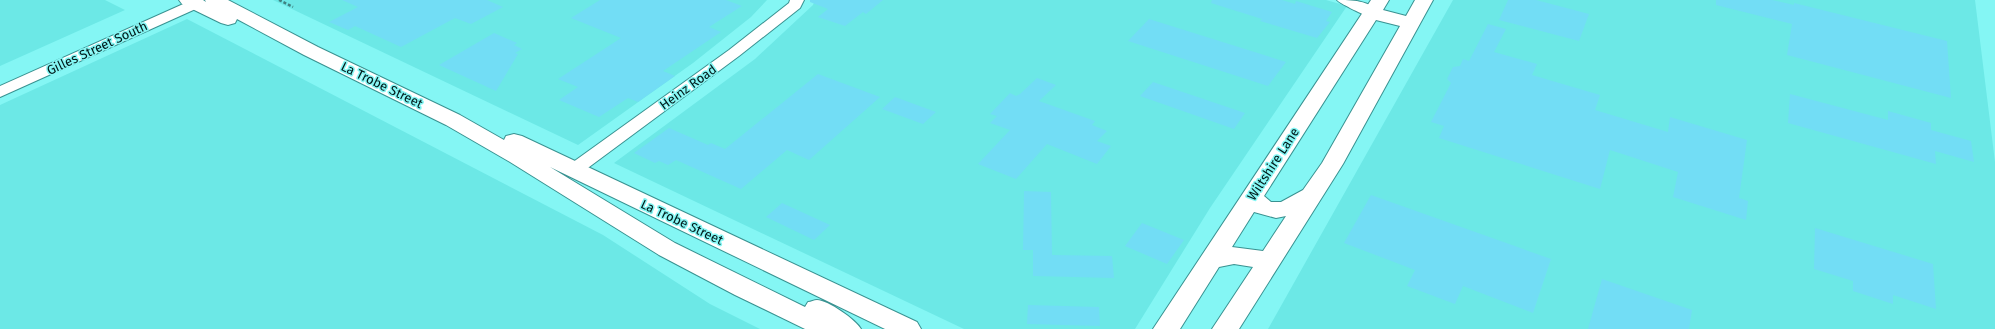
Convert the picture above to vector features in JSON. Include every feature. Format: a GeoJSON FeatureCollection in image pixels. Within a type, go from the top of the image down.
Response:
{"type":"FeatureCollection","features":[{"type":"Feature","properties":{"kind":"main road","name":"La Trobe Street"},"geometry":{"type":"LineString","coordinates":[[214,0],[311,51],[453,120],[518,157],[646,236],[744,289],[828,329]]}},
{"type":"Feature","properties":{"kind":"main road"},"geometry":{"type":"LineString","coordinates":[[1225,329],[1332,164],[1424,0]]}},
{"type":"Feature","properties":{"kind":"main road","name":"La Trobe Street"},"geometry":{"type":"LineString","coordinates":[[195,1],[238,24],[311,51]]}},
{"type":"Feature","properties":{"kind":"main road"},"geometry":{"type":"LineString","coordinates":[[1376,6],[1410,23]]}},
{"type":"Feature","properties":{"kind":"main road","name":"Wiltshire Lane"},"geometry":{"type":"LineString","coordinates":[[1166,329],[1376,6]]}},
{"type":"Feature","properties":{"kind":"main road","name":"La Trobe Street"},"geometry":{"type":"LineString","coordinates":[[453,120],[512,140],[575,169],[728,244],[723,255],[723,260],[730,266],[816,297]]}},
{"type":"Feature","properties":{"kind":"main road"},"geometry":{"type":"LineString","coordinates":[[575,169],[571,172],[571,178],[625,213],[646,236]]}},
{"type":"Feature","properties":{"kind":"main road"},"geometry":{"type":"LineString","coordinates":[[1253,196],[1254,200],[1261,206],[1278,211],[1290,208],[1311,196]]}},
{"type":"Feature","properties":{"kind":"main road"},"geometry":{"type":"LineString","coordinates":[[1210,261],[1234,256],[1269,261]]}},
{"type":"Feature","properties":{"kind":"main road"},"geometry":{"type":"LineString","coordinates":[[816,297],[848,329]]}},
{"type":"Feature","properties":{"kind":"main road"},"geometry":{"type":"LineString","coordinates":[[816,297],[908,329]]}},
{"type":"Feature","properties":{"kind":"street","name":"Heinz Road"},"geometry":{"type":"LineString","coordinates":[[575,169],[734,53],[795,5],[797,0]]}},
{"type":"Feature","properties":{"kind":"street"},"geometry":{"type":"LineString","coordinates":[[1344,0],[1376,6]]}},
{"type":"Feature","properties":{"kind":"street","name":"Gilles Street South"},"geometry":{"type":"LineString","coordinates":[[0,92],[195,1]]}},
{"type":"Feature","properties":{"kind":"path"},"geometry":{"type":"LineString","coordinates":[[279,0],[293,7]]}},
{"type":"Feature","properties":{"kind":"shaded area"},"geometry":{"type":"Polygon","coordinates":[[[0,0],[105,0],[125,10],[0,66],[0,0]]]}},
{"type":"Feature","properties":{"kind":"shaded area"},"geometry":{"type":"Polygon","coordinates":[[[273,0],[767,0],[751,17],[693,63],[578,145],[273,0]]]}},
{"type":"Feature","properties":{"kind":"shaded area"},"geometry":{"type":"Polygon","coordinates":[[[815,0],[1326,0],[1347,6],[1210,208],[1135,329],[964,329],[614,163],[755,59],[813,5],[815,0]]]}},
{"type":"Feature","properties":{"kind":"shaded area"},"geometry":{"type":"Polygon","coordinates":[[[1453,0],[1975,0],[1995,162],[1995,329],[1268,329],[1453,0]]]}},
{"type":"Feature","properties":{"kind":"shaded area"},"geometry":{"type":"Polygon","coordinates":[[[187,19],[603,235],[710,304],[760,329],[0,329],[0,105],[187,19]]]}},
{"type":"Feature","properties":{"kind":"building"},"geometry":{"type":"Polygon","coordinates":[[[342,0],[487,0],[503,7],[471,24],[455,18],[401,47],[355,26],[348,30],[329,22],[358,7],[342,0]]]}},
{"type":"Feature","properties":{"kind":"building"},"geometry":{"type":"Polygon","coordinates":[[[600,0],[726,0],[742,6],[709,27],[721,32],[663,71],[675,76],[638,102],[628,98],[599,117],[559,100],[578,87],[558,79],[621,38],[571,18],[600,0]]]}},
{"type":"Feature","properties":{"kind":"building"},"geometry":{"type":"Polygon","coordinates":[[[810,0],[883,0],[866,14],[863,12],[845,26],[818,17],[828,9],[810,2],[810,0]]]}},
{"type":"Feature","properties":{"kind":"building"},"geometry":{"type":"Polygon","coordinates":[[[1212,0],[1282,0],[1295,4],[1296,1],[1332,12],[1326,21],[1330,22],[1317,38],[1260,21],[1262,19],[1211,3],[1212,0]]]}},
{"type":"Feature","properties":{"kind":"building"},"geometry":{"type":"Polygon","coordinates":[[[1508,0],[1536,0],[1589,14],[1579,41],[1499,20],[1508,0]]]}},
{"type":"Feature","properties":{"kind":"building"},"geometry":{"type":"Polygon","coordinates":[[[1716,0],[1772,0],[1794,5],[1794,3],[1947,41],[1951,98],[1787,55],[1792,24],[1716,5],[1716,0]]]}},
{"type":"Feature","properties":{"kind":"building"},"geometry":{"type":"Polygon","coordinates":[[[1149,19],[1286,62],[1268,86],[1128,41],[1149,19]]]}},
{"type":"Feature","properties":{"kind":"building"},"geometry":{"type":"Polygon","coordinates":[[[1488,24],[1506,29],[1494,52],[1537,64],[1532,75],[1600,95],[1595,110],[1668,132],[1670,117],[1747,140],[1739,198],[1748,201],[1746,220],[1673,197],[1678,172],[1610,150],[1600,189],[1439,138],[1444,126],[1431,122],[1451,83],[1447,79],[1453,67],[1460,66],[1463,59],[1469,61],[1488,24]]]}},
{"type":"Feature","properties":{"kind":"building"},"geometry":{"type":"Polygon","coordinates":[[[494,33],[517,43],[514,45],[522,49],[515,53],[518,54],[496,91],[439,65],[494,33]]]}},
{"type":"Feature","properties":{"kind":"building"},"geometry":{"type":"Polygon","coordinates":[[[818,74],[880,97],[809,160],[787,150],[741,189],[676,160],[668,165],[659,161],[655,163],[634,153],[669,128],[708,145],[711,143],[725,149],[818,74]]]}},
{"type":"Feature","properties":{"kind":"building"},"geometry":{"type":"Polygon","coordinates":[[[1037,78],[1056,85],[1039,101],[1095,121],[1092,125],[1107,131],[1097,141],[1111,146],[1097,164],[1047,144],[1016,179],[978,164],[1010,130],[990,123],[997,116],[990,114],[1010,93],[1016,96],[1020,94],[1037,78]]]}},
{"type":"Feature","properties":{"kind":"building"},"geometry":{"type":"Polygon","coordinates":[[[1153,82],[1245,113],[1234,129],[1140,96],[1153,82]]]}},
{"type":"Feature","properties":{"kind":"building"},"geometry":{"type":"Polygon","coordinates":[[[1790,94],[1888,120],[1888,111],[1931,123],[1931,130],[1971,141],[1974,162],[1935,151],[1936,164],[1788,123],[1790,94]]]}},
{"type":"Feature","properties":{"kind":"building"},"geometry":{"type":"Polygon","coordinates":[[[895,97],[936,112],[923,124],[882,109],[895,97]]]}},
{"type":"Feature","properties":{"kind":"building"},"geometry":{"type":"Polygon","coordinates":[[[1024,191],[1051,192],[1052,255],[1112,256],[1114,278],[1033,276],[1033,250],[1023,250],[1024,191]]]}},
{"type":"Feature","properties":{"kind":"building"},"geometry":{"type":"Polygon","coordinates":[[[1371,195],[1551,259],[1533,313],[1463,286],[1455,304],[1407,286],[1415,270],[1344,243],[1371,195]]]}},
{"type":"Feature","properties":{"kind":"building"},"geometry":{"type":"Polygon","coordinates":[[[782,203],[830,225],[814,240],[766,217],[782,203]]]}},
{"type":"Feature","properties":{"kind":"building"},"geometry":{"type":"Polygon","coordinates":[[[1142,223],[1184,240],[1167,264],[1125,246],[1142,223]]]}},
{"type":"Feature","properties":{"kind":"building"},"geometry":{"type":"Polygon","coordinates":[[[1815,228],[1933,264],[1936,309],[1893,295],[1893,304],[1853,291],[1853,281],[1814,269],[1815,228]]]}},
{"type":"Feature","properties":{"kind":"building"},"geometry":{"type":"Polygon","coordinates":[[[1602,279],[1692,310],[1689,329],[1588,329],[1602,279]]]}},
{"type":"Feature","properties":{"kind":"building"},"geometry":{"type":"Polygon","coordinates":[[[1028,305],[1099,307],[1100,326],[1027,324],[1028,305]]]}}]}
